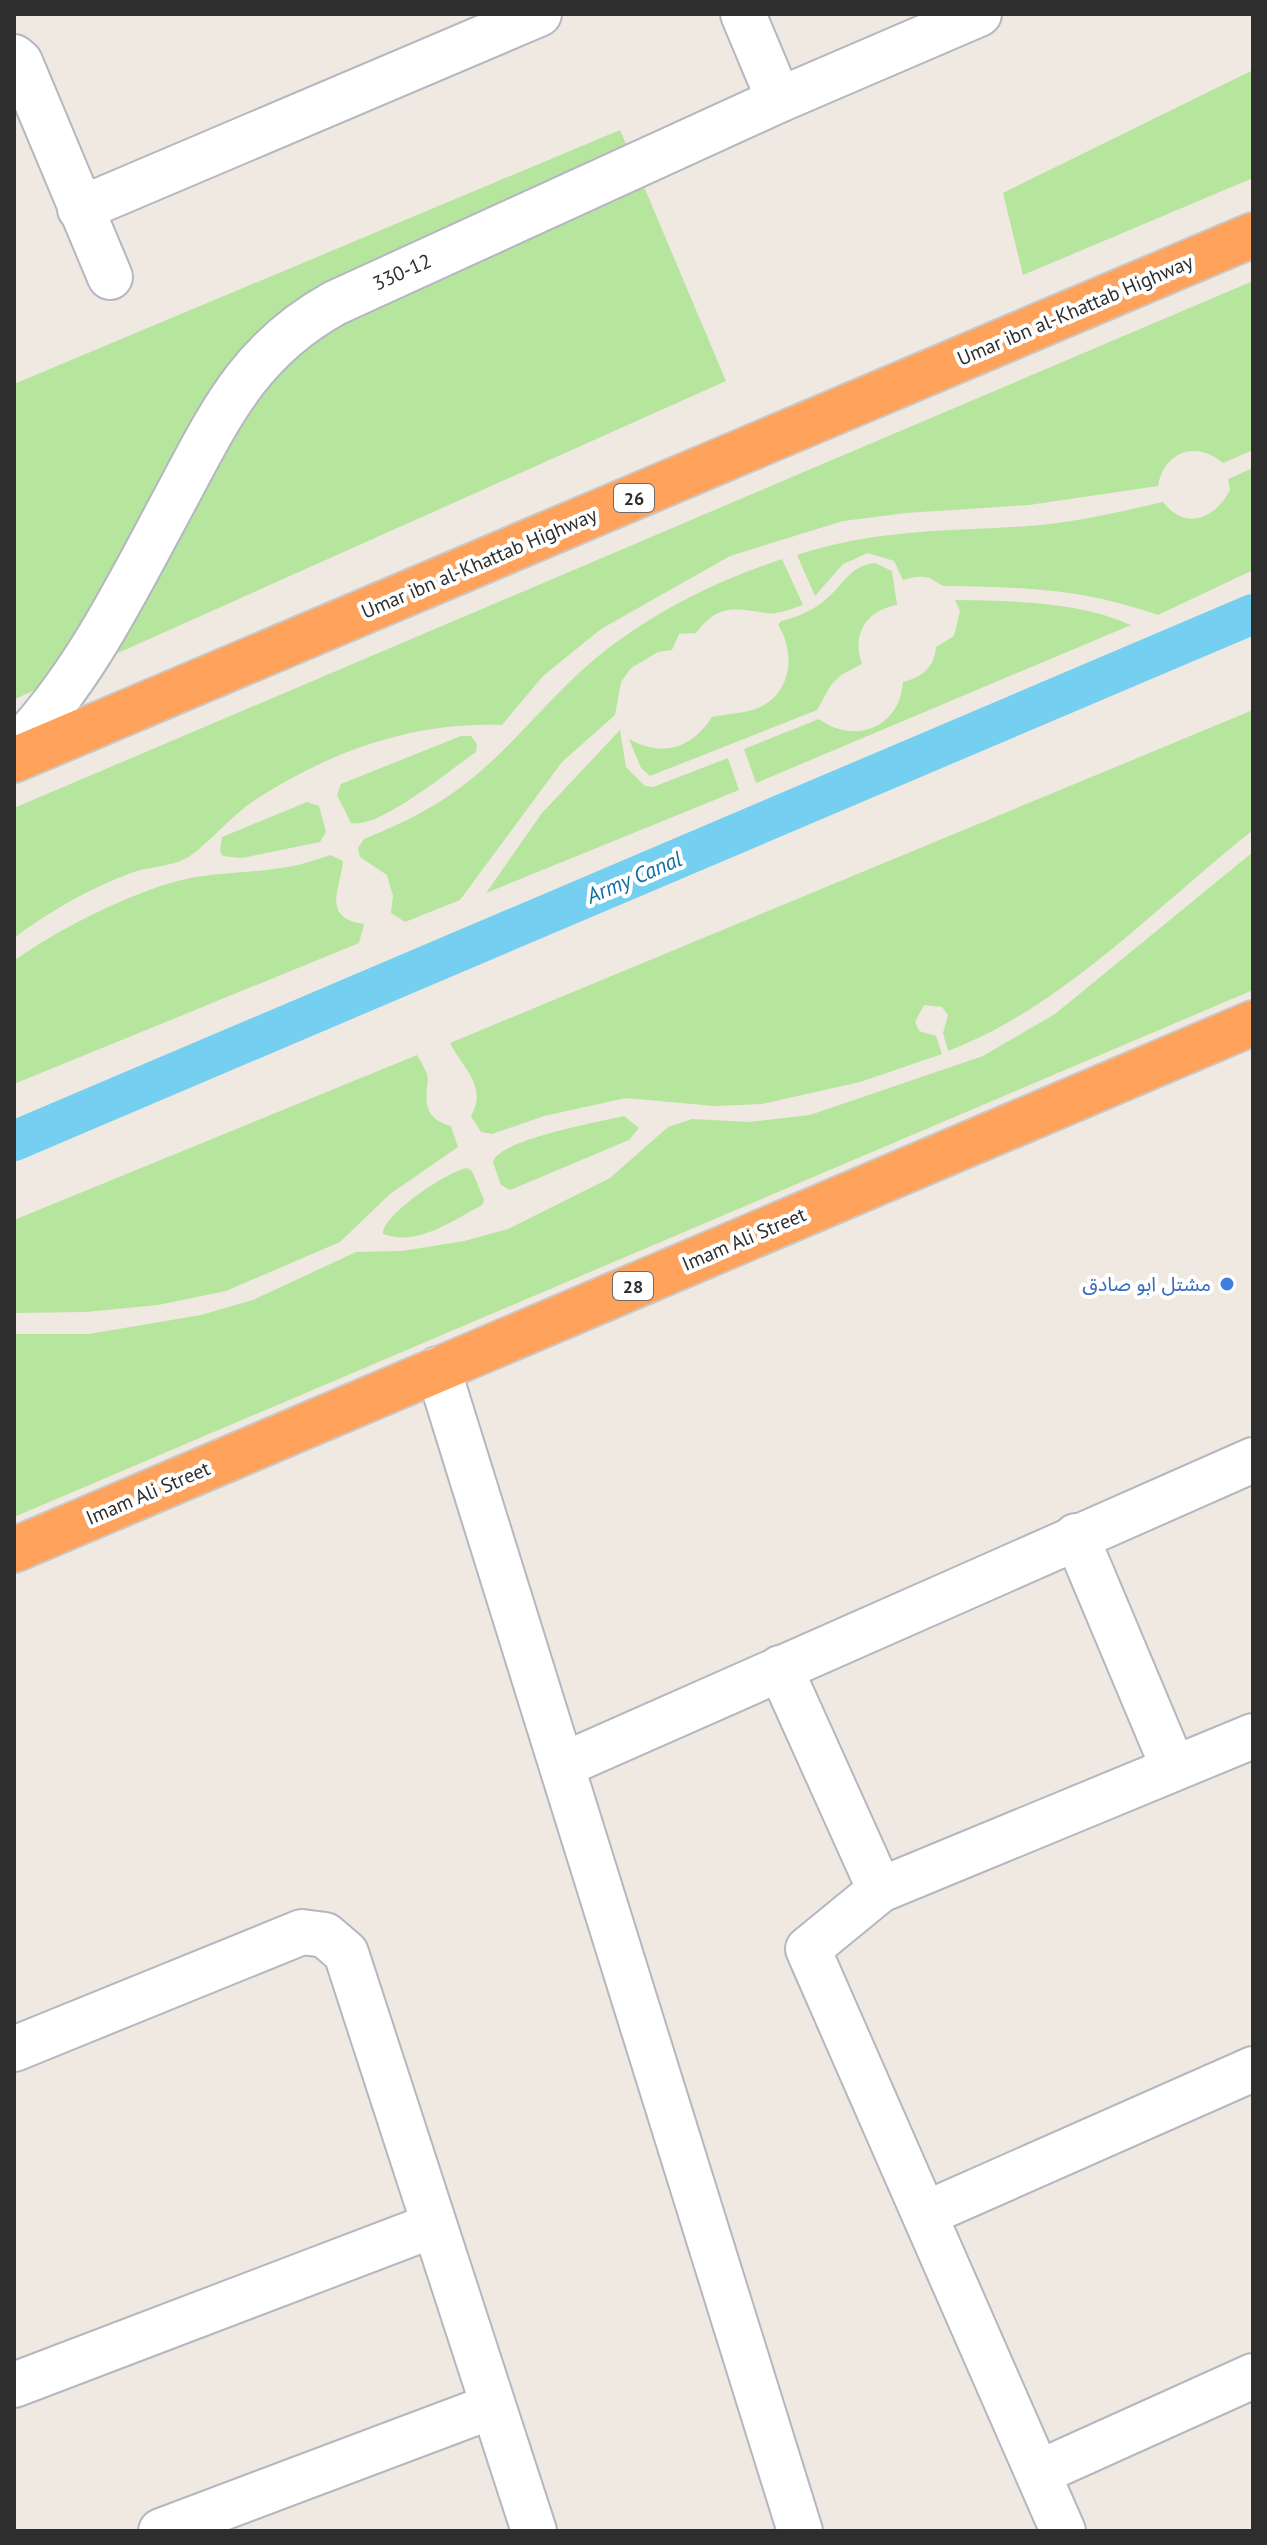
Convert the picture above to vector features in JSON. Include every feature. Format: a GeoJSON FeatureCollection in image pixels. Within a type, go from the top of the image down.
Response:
{"type":"FeatureCollection","features":[{"type":"Feature","properties":{"kind":"highway","name":"Umar ibn al-Khattab Highway"},"geometry":{"type":"LineString","coordinates":[[14,760],[1253,235]]}},
{"type":"Feature","properties":{"kind":"highway","name":"Imam Ali Street"},"geometry":{"type":"LineString","coordinates":[[14,1550],[1253,1023]]}},
{"type":"Feature","properties":{"kind":"street"},"geometry":{"type":"LineString","coordinates":[[80,209],[539,14]]}},
{"type":"Feature","properties":{"kind":"street"},"geometry":{"type":"LineString","coordinates":[[743,14],[779,100]]}},
{"type":"Feature","properties":{"kind":"street","name":"330-12"},"geometry":{"type":"LineString","coordinates":[[14,750],[83,666],[232,394],[267,351],[288,332],[335,303],[779,100],[979,14]]}},
{"type":"Feature","properties":{"kind":"street"},"geometry":{"type":"LineString","coordinates":[[14,57],[20,62],[110,277]]}},
{"type":"Feature","properties":{"kind":"street"},"geometry":{"type":"LineString","coordinates":[[438,1369],[800,2531]]}},
{"type":"Feature","properties":{"kind":"street"},"geometry":{"type":"LineString","coordinates":[[563,1765],[1253,1460]]}},
{"type":"Feature","properties":{"kind":"street"},"geometry":{"type":"LineString","coordinates":[[1076,1536],[1173,1767]]}},
{"type":"Feature","properties":{"kind":"street"},"geometry":{"type":"LineString","coordinates":[[780,1668],[880,1890]]}},
{"type":"Feature","properties":{"kind":"street"},"geometry":{"type":"LineString","coordinates":[[1063,2531],[808,1949],[880,1890],[1253,1736]]}},
{"type":"Feature","properties":{"kind":"street"},"geometry":{"type":"LineString","coordinates":[[14,2049],[302,1932],[325,1935],[346,1953],[534,2531]]}},
{"type":"Feature","properties":{"kind":"street"},"geometry":{"type":"LineString","coordinates":[[925,2214],[1253,2069]]}},
{"type":"Feature","properties":{"kind":"street"},"geometry":{"type":"LineString","coordinates":[[14,2385],[434,2225]]}},
{"type":"Feature","properties":{"kind":"street"},"geometry":{"type":"LineString","coordinates":[[1038,2473],[1253,2376]]}},
{"type":"Feature","properties":{"kind":"street"},"geometry":{"type":"LineString","coordinates":[[161,2531],[493,2406]]}},
{"type":"Feature","properties":{"kind":"green space"},"geometry":{"type":"Polygon","coordinates":[[[1253,70],[1253,178],[1023,275],[1003,193],[1253,70]]]}},
{"type":"Feature","properties":{"kind":"green space"},"geometry":{"type":"Polygon","coordinates":[[[620,130],[726,381],[15,699],[14,384],[620,130]]]}},
{"type":"Feature","properties":{"kind":"green space"},"geometry":{"type":"Polygon","coordinates":[[[1253,281],[1253,450],[1223,463],[1203,452],[1183,453],[1167,464],[1158,486],[1029,505],[906,513],[843,521],[730,556],[601,629],[543,676],[502,725],[436,728],[404,734],[312,767],[255,800],[184,860],[131,873],[100,886],[14,938],[14,808],[1253,281]]]}},
{"type":"Feature","properties":{"kind":"green space"},"geometry":{"type":"Polygon","coordinates":[[[1253,468],[1253,570],[1158,615],[1131,606],[1055,591],[949,586],[922,577],[903,580],[894,561],[868,553],[843,564],[815,596],[797,555],[854,540],[1046,525],[1163,502],[1181,516],[1199,518],[1224,500],[1230,490],[1228,479],[1253,468]]]}},
{"type":"Feature","properties":{"kind":"green space"},"geometry":{"type":"Polygon","coordinates":[[[782,559],[803,605],[774,613],[727,610],[712,617],[696,633],[679,634],[672,650],[658,652],[631,668],[621,682],[615,715],[562,762],[460,900],[405,922],[391,913],[393,896],[387,875],[360,857],[358,848],[364,839],[422,812],[462,786],[493,760],[580,672],[637,628],[697,594],[782,559]]]}},
{"type":"Feature","properties":{"kind":"green space"},"geometry":{"type":"Polygon","coordinates":[[[875,563],[892,571],[897,605],[877,612],[864,625],[859,643],[862,664],[841,675],[831,685],[817,710],[650,776],[641,768],[629,739],[654,748],[676,747],[695,736],[712,717],[749,711],[774,698],[786,676],[788,663],[788,650],[778,625],[816,607],[853,572],[875,563]]]}},
{"type":"Feature","properties":{"kind":"green space"},"geometry":{"type":"Polygon","coordinates":[[[955,600],[1067,607],[1131,625],[756,783],[744,749],[819,719],[846,731],[873,728],[884,721],[894,711],[903,682],[926,670],[933,661],[936,647],[954,636],[960,611],[955,600]]]}},
{"type":"Feature","properties":{"kind":"green space"},"geometry":{"type":"Polygon","coordinates":[[[1253,710],[1253,830],[1107,953],[1030,1009],[990,1032],[948,1051],[943,1033],[948,1015],[942,1007],[924,1005],[915,1022],[919,1031],[936,1036],[942,1054],[860,1082],[762,1104],[714,1106],[626,1098],[544,1116],[492,1134],[481,1132],[471,1116],[476,1105],[475,1087],[450,1043],[1253,710]]]}},
{"type":"Feature","properties":{"kind":"green space"},"geometry":{"type":"Polygon","coordinates":[[[620,730],[626,767],[645,786],[653,787],[728,758],[739,790],[486,893],[542,813],[620,730]]]}},
{"type":"Feature","properties":{"kind":"green space"},"geometry":{"type":"Polygon","coordinates":[[[461,736],[471,736],[477,744],[476,752],[397,808],[364,822],[351,823],[337,795],[341,784],[461,736]]]}},
{"type":"Feature","properties":{"kind":"green space"},"geometry":{"type":"Polygon","coordinates":[[[307,802],[319,806],[326,832],[320,842],[242,858],[223,856],[220,851],[222,837],[307,802]]]}},
{"type":"Feature","properties":{"kind":"green space"},"geometry":{"type":"Polygon","coordinates":[[[1253,852],[1253,990],[14,1517],[14,1334],[89,1334],[201,1315],[253,1300],[356,1252],[402,1251],[464,1241],[508,1229],[610,1178],[668,1127],[692,1119],[750,1122],[810,1115],[983,1056],[1055,1014],[1253,852]]]}},
{"type":"Feature","properties":{"kind":"green space"},"geometry":{"type":"Polygon","coordinates":[[[330,855],[343,861],[337,908],[350,921],[364,924],[359,943],[14,1084],[14,961],[79,922],[157,887],[203,876],[282,868],[330,855]]]}},
{"type":"Feature","properties":{"kind":"green space"},"geometry":{"type":"Polygon","coordinates":[[[417,1055],[428,1077],[428,1108],[436,1119],[451,1126],[458,1147],[390,1194],[340,1242],[226,1291],[158,1305],[86,1312],[14,1313],[14,1220],[417,1055]]]}},
{"type":"Feature","properties":{"kind":"green space"},"geometry":{"type":"Polygon","coordinates":[[[624,1116],[639,1128],[629,1140],[510,1190],[501,1185],[493,1162],[499,1154],[513,1146],[624,1116]]]}},
{"type":"Feature","properties":{"kind":"green space"},"geometry":{"type":"Polygon","coordinates":[[[467,1168],[472,1171],[484,1200],[482,1205],[422,1234],[396,1237],[383,1234],[393,1216],[418,1195],[467,1168]]]}},
{"type":"Feature","properties":{"kind":"waterway","name":"Army Canal"},"geometry":{"type":"LineString","coordinates":[[14,1141],[1253,614]]}},
{"type":"Feature","properties":{"kind":"place","name":"مشتل ابو صادق"},"geometry":{"type":"Point","coordinates":[1227,1284]}}]}
